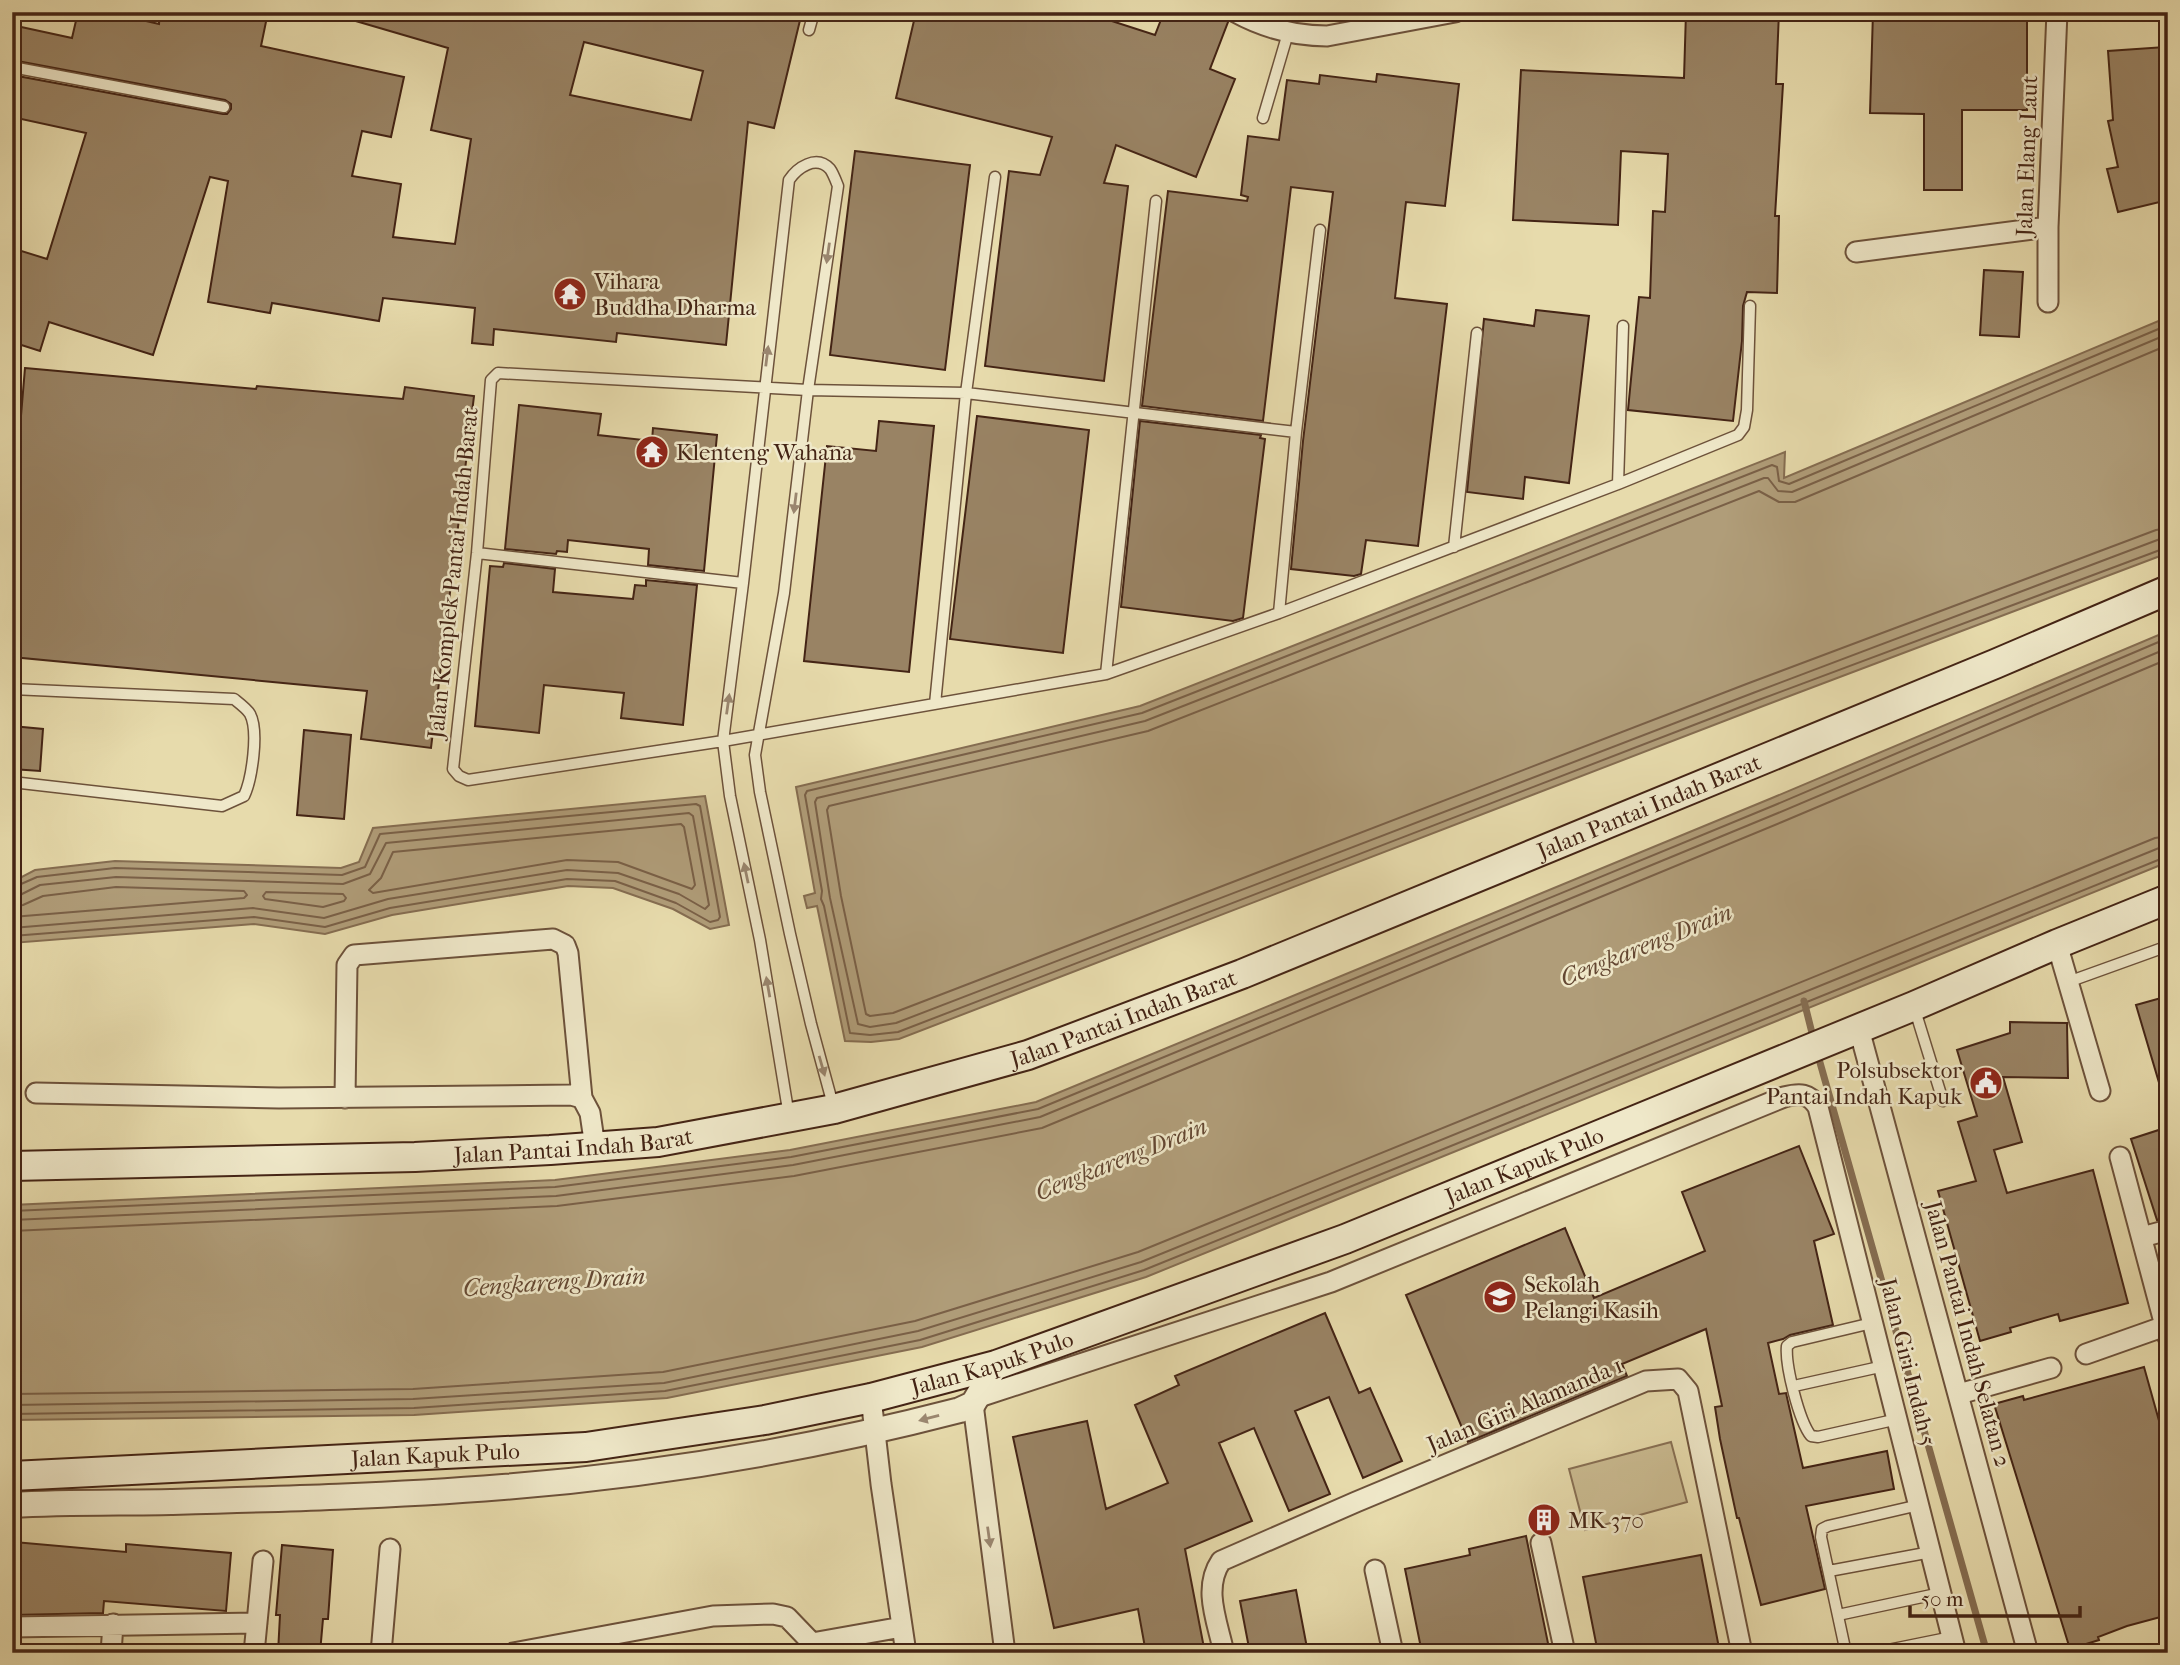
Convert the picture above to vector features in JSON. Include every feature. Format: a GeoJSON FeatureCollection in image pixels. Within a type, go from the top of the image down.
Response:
{"type":"FeatureCollection","features":[{"type":"Feature","properties":{"kind":"main road","name":"Jalan Pantai Indah Barat"},"geometry":{"type":"LineString","coordinates":[[12,1166],[415,1157],[595,1147],[658,1142],[834,1109],[1028,1055],[1242,974],[2168,590]]}},
{"type":"Feature","properties":{"kind":"main road","name":"Jalan Kapuk Pulo"},"geometry":{"type":"LineString","coordinates":[[12,1476],[586,1447],[765,1420],[871,1398],[996,1365],[1345,1239],[1818,1046],[2168,899]]}},
{"type":"Feature","properties":{"kind":"street"},"geometry":{"type":"LineString","coordinates":[[1235,12],[1251,21],[1288,33],[1327,36],[1455,12]]}},
{"type":"Feature","properties":{"kind":"street","name":"Jalan Elang Laut"},"geometry":{"type":"LineString","coordinates":[[2048,302],[2048,227],[2057,12]]}},
{"type":"Feature","properties":{"kind":"street"},"geometry":{"type":"LineString","coordinates":[[1856,252],[2048,227]]}},
{"type":"Feature","properties":{"kind":"street"},"geometry":{"type":"LineString","coordinates":[[345,1098],[347,965],[354,955],[553,939],[565,945],[568,953],[582,1098],[590,1113],[595,1147]]}},
{"type":"Feature","properties":{"kind":"street"},"geometry":{"type":"LineString","coordinates":[[2057,944],[2100,1091]]}},
{"type":"Feature","properties":{"kind":"street","name":"Jalan Pantai Indah Selatan 2"},"geometry":{"type":"LineString","coordinates":[[1859,1029],[2028,1653]]}},
{"type":"Feature","properties":{"kind":"street"},"geometry":{"type":"LineString","coordinates":[[36,1093],[279,1098],[571,1095],[582,1098]]}},
{"type":"Feature","properties":{"kind":"street","name":"Jalan Giri Indah 5"},"geometry":{"type":"LineString","coordinates":[[976,1400],[1331,1282],[1784,1097],[1800,1093],[1812,1098],[1818,1107],[1954,1645]]}},
{"type":"Feature","properties":{"kind":"street"},"geometry":{"type":"LineString","coordinates":[[2086,1354],[2167,1329],[2120,1157]]}},
{"type":"Feature","properties":{"kind":"street"},"geometry":{"type":"LineString","coordinates":[[2142,1237],[2168,1230]]}},
{"type":"Feature","properties":{"kind":"street"},"geometry":{"type":"LineString","coordinates":[[996,1365],[976,1400],[1005,1653]]}},
{"type":"Feature","properties":{"kind":"street"},"geometry":{"type":"LineString","coordinates":[[1959,1394],[2051,1368]]}},
{"type":"Feature","properties":{"kind":"street","name":"Jalan Giri Alamanda 1"},"geometry":{"type":"LineString","coordinates":[[1224,1653],[1210,1590],[1214,1573],[1221,1562],[1356,1502],[1646,1381],[1663,1379],[1678,1379],[1688,1391],[1742,1653]]}},
{"type":"Feature","properties":{"kind":"street"},"geometry":{"type":"LineString","coordinates":[[871,1398],[906,1653]]}},
{"type":"Feature","properties":{"kind":"street","name":"Jalan Kapuk Pulo"},"geometry":{"type":"LineString","coordinates":[[12,1505],[386,1494],[502,1488],[634,1475],[772,1453],[875,1432],[960,1410],[976,1400]]}},
{"type":"Feature","properties":{"kind":"street"},"geometry":{"type":"LineString","coordinates":[[1541,1544],[1565,1653]]}},
{"type":"Feature","properties":{"kind":"street"},"geometry":{"type":"LineString","coordinates":[[381,1653],[390,1549]]}},
{"type":"Feature","properties":{"kind":"street"},"geometry":{"type":"LineString","coordinates":[[254,1653],[263,1561]]}},
{"type":"Feature","properties":{"kind":"street"},"geometry":{"type":"LineString","coordinates":[[1376,1570],[1392,1653]]}},
{"type":"Feature","properties":{"kind":"street"},"geometry":{"type":"LineString","coordinates":[[513,1653],[516,1650],[713,1616],[761,1614],[787,1617],[813,1648],[902,1627]]}},
{"type":"Feature","properties":{"kind":"street"},"geometry":{"type":"LineString","coordinates":[[12,1627],[257,1623]]}},
{"type":"Feature","properties":{"kind":"street"},"geometry":{"type":"LineString","coordinates":[[111,1653],[113,1625]]}},
{"type":"Feature","properties":{"kind":"lane"},"geometry":{"type":"LineString","coordinates":[[809,30],[814,12]]}},
{"type":"Feature","properties":{"kind":"lane"},"geometry":{"type":"LineString","coordinates":[[1263,118],[1288,33]]}},
{"type":"Feature","properties":{"kind":"lane"},"geometry":{"type":"LineString","coordinates":[[12,67],[224,107]]}},
{"type":"Feature","properties":{"kind":"lane"},"geometry":{"type":"LineString","coordinates":[[789,1119],[760,940],[730,796],[723,741],[789,180],[796,169],[808,163],[821,164],[830,169],[838,186],[808,390],[784,593],[755,755],[760,792],[805,998],[834,1109]]}},
{"type":"Feature","properties":{"kind":"lane"},"geometry":{"type":"LineString","coordinates":[[935,704],[966,393],[995,177]]}},
{"type":"Feature","properties":{"kind":"lane"},"geometry":{"type":"LineString","coordinates":[[1105,674],[1156,201]]}},
{"type":"Feature","properties":{"kind":"lane"},"geometry":{"type":"LineString","coordinates":[[1279,614],[1296,432],[1320,230]]}},
{"type":"Feature","properties":{"kind":"lane","name":"Jalan Komplek Pantai Indah Barat"},"geometry":{"type":"LineString","coordinates":[[1296,432],[966,393],[808,390],[498,373],[491,380],[477,553],[453,769],[468,780],[723,741],[1105,674],[1279,614],[1738,435],[1744,426],[1747,410],[1750,306]]}},
{"type":"Feature","properties":{"kind":"lane"},"geometry":{"type":"LineString","coordinates":[[1618,484],[1623,326]]}},
{"type":"Feature","properties":{"kind":"lane"},"geometry":{"type":"LineString","coordinates":[[1454,547],[1476,333]]}},
{"type":"Feature","properties":{"kind":"lane"},"geometry":{"type":"LineString","coordinates":[[477,553],[743,583]]}},
{"type":"Feature","properties":{"kind":"lane"},"geometry":{"type":"LineString","coordinates":[[12,689],[234,699],[249,713],[254,730],[250,784],[244,796],[222,806],[12,782]]}},
{"type":"Feature","properties":{"kind":"lane"},"geometry":{"type":"LineString","coordinates":[[2068,982],[2168,946]]}},
{"type":"Feature","properties":{"kind":"lane"},"geometry":{"type":"LineString","coordinates":[[1914,1006],[1943,1101]]}},
{"type":"Feature","properties":{"kind":"lane"},"geometry":{"type":"LineString","coordinates":[[1872,1322],[1792,1342],[1787,1346],[1786,1354],[1794,1386],[1806,1429],[1811,1436],[1818,1437],[1898,1419]]}},
{"type":"Feature","properties":{"kind":"lane"},"geometry":{"type":"LineString","coordinates":[[1794,1386],[1884,1366]]}},
{"type":"Feature","properties":{"kind":"lane"},"geometry":{"type":"LineString","coordinates":[[1846,1653],[1821,1537],[1822,1529],[1919,1505]]}},
{"type":"Feature","properties":{"kind":"lane"},"geometry":{"type":"LineString","coordinates":[[1829,1571],[1931,1552]]}},
{"type":"Feature","properties":{"kind":"lane"},"geometry":{"type":"LineString","coordinates":[[1838,1615],[1941,1593]]}},
{"type":"Feature","properties":{"kind":"lane"},"geometry":{"type":"LineString","coordinates":[[1873,1653],[1954,1645]]}},
{"type":"Feature","properties":{"kind":"shaded area"},"geometry":{"type":"Polygon","coordinates":[[[1671,1442],[1687,1502],[1585,1530],[1569,1469],[1671,1442]]]}},
{"type":"Feature","properties":{"kind":"water"},"geometry":{"type":"Polygon","coordinates":[[[2168,317],[2168,553],[899,1039],[845,1041],[817,906],[807,908],[804,896],[815,893],[796,787],[1140,706],[1785,452],[1784,478],[2168,317]]]}},
{"type":"Feature","properties":{"kind":"water","name":"Cengkareng Drain"},"geometry":{"type":"Polygon","coordinates":[[[2168,631],[2168,862],[1146,1277],[922,1347],[667,1398],[414,1415],[12,1420],[12,1205],[555,1180],[790,1150],[1036,1102],[2168,631]]]}},
{"type":"Feature","properties":{"kind":"water"},"geometry":{"type":"Polygon","coordinates":[[[705,796],[729,925],[710,929],[673,909],[613,888],[568,886],[392,915],[325,934],[254,924],[12,943],[12,882],[35,870],[115,861],[341,868],[359,862],[373,828],[705,796]]]}},
{"type":"Feature","properties":{"kind":"building"},"geometry":{"type":"Polygon","coordinates":[[[78,12],[107,12],[159,24],[160,12],[268,12],[261,46],[404,77],[391,137],[362,131],[352,176],[401,184],[393,237],[455,244],[471,139],[431,130],[448,48],[342,17],[343,12],[802,12],[774,128],[748,122],[726,345],[617,333],[616,342],[494,329],[493,345],[472,343],[475,308],[383,298],[379,321],[272,303],[270,313],[208,302],[228,181],[210,177],[153,355],[49,322],[40,351],[12,342],[12,248],[47,259],[86,133],[12,117],[12,75],[223,114],[227,114],[231,109],[231,104],[225,100],[12,60],[12,25],[72,38],[78,12]],[[584,42],[570,95],[691,120],[703,71],[584,42]]]}},
{"type":"Feature","properties":{"kind":"building"},"geometry":{"type":"Polygon","coordinates":[[[916,12],[1084,12],[1155,35],[1164,12],[1223,12],[1228,22],[1210,69],[1235,79],[1196,177],[1116,145],[1104,183],[1128,186],[1104,381],[985,366],[1009,171],[1040,175],[1052,137],[896,98],[916,12]]]}},
{"type":"Feature","properties":{"kind":"building"},"geometry":{"type":"Polygon","coordinates":[[[1686,12],[1779,12],[1776,84],[1783,84],[1775,216],[1779,216],[1777,293],[1747,292],[1743,306],[1733,421],[1628,410],[1639,297],[1650,298],[1653,211],[1665,212],[1668,154],[1621,151],[1618,225],[1513,220],[1521,70],[1684,78],[1686,12]]]}},
{"type":"Feature","properties":{"kind":"building"},"geometry":{"type":"Polygon","coordinates":[[[1873,12],[1931,12],[1931,19],[2027,19],[2027,110],[1962,110],[1962,190],[1924,190],[1924,114],[1870,113],[1873,12]]]}},
{"type":"Feature","properties":{"kind":"building"},"geometry":{"type":"Polygon","coordinates":[[[2165,47],[2168,80],[2168,200],[2118,212],[2107,169],[2118,167],[2108,121],[2113,120],[2108,51],[2165,47]]]}},
{"type":"Feature","properties":{"kind":"building"},"geometry":{"type":"Polygon","coordinates":[[[1377,74],[1459,84],[1445,206],[1406,202],[1395,298],[1447,304],[1418,546],[1366,540],[1361,574],[1354,576],[1291,569],[1303,441],[1333,192],[1291,187],[1263,421],[1142,406],[1168,191],[1247,201],[1248,197],[1241,195],[1248,136],[1279,140],[1287,80],[1319,84],[1320,75],[1376,82],[1377,74]]]}},
{"type":"Feature","properties":{"kind":"building"},"geometry":{"type":"Polygon","coordinates":[[[855,151],[970,165],[945,370],[830,355],[855,151]]]}},
{"type":"Feature","properties":{"kind":"building"},"geometry":{"type":"Polygon","coordinates":[[[1984,270],[2023,272],[2019,337],[1980,335],[1984,270]]]}},
{"type":"Feature","properties":{"kind":"building"},"geometry":{"type":"Polygon","coordinates":[[[1536,310],[1589,316],[1569,483],[1525,477],[1523,499],[1467,492],[1484,319],[1534,326],[1536,310]]]}},
{"type":"Feature","properties":{"kind":"building"},"geometry":{"type":"Polygon","coordinates":[[[25,368],[403,399],[405,387],[474,396],[431,748],[361,739],[367,691],[12,657],[12,523],[25,368]]]}},
{"type":"Feature","properties":{"kind":"building"},"geometry":{"type":"Polygon","coordinates":[[[519,405],[601,414],[598,435],[652,441],[653,428],[717,435],[704,571],[648,565],[649,549],[568,540],[567,552],[557,551],[556,554],[505,549],[519,405]]]}},
{"type":"Feature","properties":{"kind":"building"},"geometry":{"type":"Polygon","coordinates":[[[977,416],[1089,430],[1063,653],[950,639],[977,416]]]}},
{"type":"Feature","properties":{"kind":"building"},"geometry":{"type":"Polygon","coordinates":[[[879,421],[934,426],[909,672],[804,661],[827,446],[876,451],[879,421]]]}},
{"type":"Feature","properties":{"kind":"building"},"geometry":{"type":"Polygon","coordinates":[[[1140,421],[1261,435],[1260,438],[1265,439],[1243,618],[1233,621],[1121,607],[1140,421]]]}},
{"type":"Feature","properties":{"kind":"building"},"geometry":{"type":"Polygon","coordinates":[[[504,563],[555,569],[553,592],[633,599],[635,585],[646,586],[646,580],[697,585],[683,725],[621,718],[624,693],[544,685],[539,733],[475,726],[490,566],[503,567],[504,563]]]}},
{"type":"Feature","properties":{"kind":"building"},"geometry":{"type":"Polygon","coordinates":[[[12,726],[43,729],[40,771],[12,769],[12,726]]]}},
{"type":"Feature","properties":{"kind":"building"},"geometry":{"type":"Polygon","coordinates":[[[304,730],[351,735],[344,819],[297,815],[304,730]]]}},
{"type":"Feature","properties":{"kind":"building"},"geometry":{"type":"Polygon","coordinates":[[[2168,996],[2168,1095],[2163,1096],[2136,1005],[2168,996]]]}},
{"type":"Feature","properties":{"kind":"building"},"geometry":{"type":"Polygon","coordinates":[[[2010,1022],[2067,1023],[2068,1078],[2003,1077],[2022,1142],[1994,1150],[2007,1193],[2093,1170],[2128,1303],[2060,1321],[2058,1314],[2010,1328],[2011,1332],[1980,1341],[1938,1191],[1976,1181],[1958,1122],[1977,1116],[1957,1050],[2010,1033],[2010,1022]]]}},
{"type":"Feature","properties":{"kind":"building"},"geometry":{"type":"Polygon","coordinates":[[[2168,1127],[2168,1218],[2157,1220],[2131,1139],[2168,1127]]]}},
{"type":"Feature","properties":{"kind":"building","name":"Sekolah Pelangi Kasih"},"geometry":{"type":"Polygon","coordinates":[[[1799,1146],[1834,1234],[1814,1241],[1833,1325],[1768,1343],[1779,1394],[1786,1393],[1803,1468],[1887,1451],[1894,1489],[1806,1506],[1825,1589],[1761,1605],[1737,1518],[1720,1439],[1715,1407],[1722,1406],[1706,1329],[1622,1364],[1627,1376],[1468,1442],[1406,1295],[1565,1228],[1594,1298],[1705,1251],[1682,1192],[1799,1146]]]}},
{"type":"Feature","properties":{"kind":"building"},"geometry":{"type":"Polygon","coordinates":[[[1325,1313],[1359,1393],[1370,1388],[1402,1461],[1363,1478],[1329,1397],[1295,1411],[1330,1494],[1289,1511],[1254,1428],[1219,1443],[1252,1521],[1185,1549],[1205,1653],[1146,1653],[1138,1609],[1054,1628],[1013,1437],[1087,1421],[1106,1509],[1168,1483],[1135,1405],[1179,1385],[1175,1376],[1325,1313]]]}},
{"type":"Feature","properties":{"kind":"building"},"geometry":{"type":"Polygon","coordinates":[[[2144,1367],[2168,1453],[2168,1615],[2127,1626],[2098,1637],[2099,1640],[2070,1649],[1994,1404],[2023,1396],[2024,1400],[2144,1367]]]}},
{"type":"Feature","properties":{"kind":"building","name":"MK 370"},"geometry":{"type":"Polygon","coordinates":[[[1551,1508],[1556,1527],[1537,1532],[1532,1513],[1551,1508]]]}},
{"type":"Feature","properties":{"kind":"building"},"geometry":{"type":"Polygon","coordinates":[[[1526,1536],[1550,1653],[1422,1653],[1405,1569],[1470,1555],[1469,1549],[1526,1536]]]}},
{"type":"Feature","properties":{"kind":"building"},"geometry":{"type":"Polygon","coordinates":[[[14,1542],[126,1552],[126,1544],[231,1553],[226,1611],[104,1601],[103,1613],[12,1615],[14,1542]]]}},
{"type":"Feature","properties":{"kind":"building"},"geometry":{"type":"Polygon","coordinates":[[[282,1545],[333,1550],[328,1619],[323,1619],[320,1653],[278,1653],[280,1615],[276,1615],[282,1545]]]}},
{"type":"Feature","properties":{"kind":"building"},"geometry":{"type":"Polygon","coordinates":[[[1701,1555],[1720,1653],[1598,1653],[1583,1577],[1701,1555]]]}},
{"type":"Feature","properties":{"kind":"building"},"geometry":{"type":"Polygon","coordinates":[[[1296,1590],[1308,1653],[1250,1653],[1240,1601],[1296,1590]]]}},
{"type":"Feature","properties":{"kind":"waterway"},"geometry":{"type":"LineString","coordinates":[[1804,1001],[1814,1041]]}},
{"type":"Feature","properties":{"kind":"waterway"},"geometry":{"type":"LineString","coordinates":[[1817,1052],[1987,1653]]}},
{"type":"Feature","properties":{"kind":"place","name":"Vihara Buddha Dharma"},"geometry":{"type":"Point","coordinates":[570,294]}},
{"type":"Feature","properties":{"kind":"place","name":"Klenteng Wahana"},"geometry":{"type":"Point","coordinates":[652,452]}},
{"type":"Feature","properties":{"kind":"place","name":"Polsubsektor Pantai Indah Kapuk"},"geometry":{"type":"Point","coordinates":[1986,1083]}},
{"type":"Feature","properties":{"kind":"place","name":"Sekolah Pelangi Kasih"},"geometry":{"type":"Point","coordinates":[1500,1297]}},
{"type":"Feature","properties":{"kind":"place","name":"MK 370"},"geometry":{"type":"Point","coordinates":[1544,1520]}}]}
